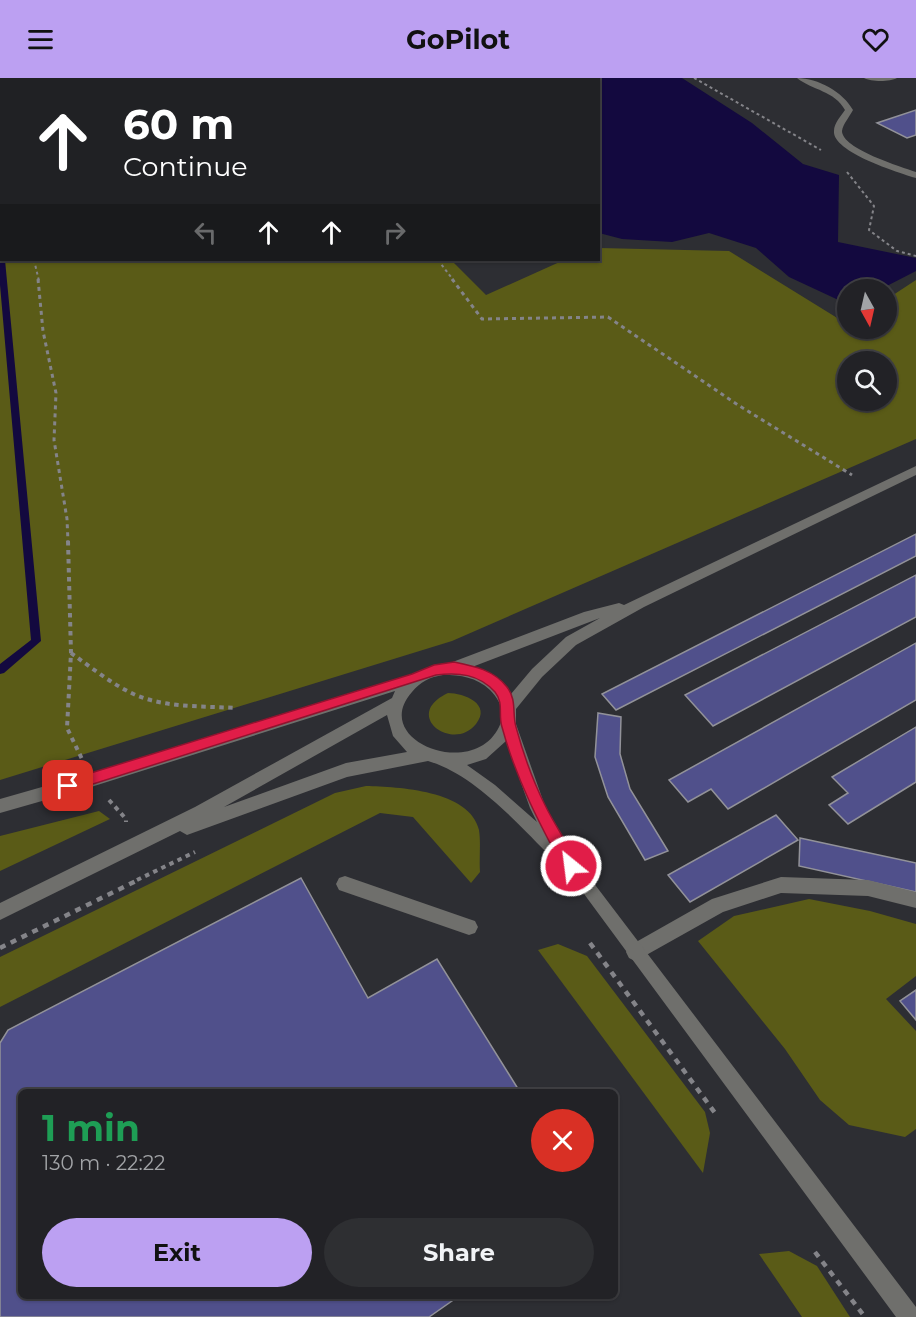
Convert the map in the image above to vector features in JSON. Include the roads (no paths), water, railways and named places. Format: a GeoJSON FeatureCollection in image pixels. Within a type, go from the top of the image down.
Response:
{"type":"FeatureCollection","features":[{"type":"Feature","properties":{"kind":"street"},"geometry":{"type":"LineString","coordinates":[[801,78],[840,98],[848,106],[849,110],[837,131],[839,138],[846,145],[856,152],[916,175]]}},
{"type":"Feature","properties":{"kind":"street"},"geometry":{"type":"LineString","coordinates":[[868,78],[893,78]]}},
{"type":"Feature","properties":{"kind":"street"},"geometry":{"type":"LineString","coordinates":[[445,760],[479,755],[500,739],[508,716],[537,673],[571,641],[639,603],[916,470]]}},
{"type":"Feature","properties":{"kind":"street"},"geometry":{"type":"LineString","coordinates":[[454,668],[590,616],[639,603]]}},
{"type":"Feature","properties":{"kind":"street"},"geometry":{"type":"LineString","coordinates":[[0,806],[91,780],[416,678],[434,670],[454,668],[473,671],[490,679],[502,692],[538,808],[571,866],[910,1317]]}},
{"type":"Feature","properties":{"kind":"street"},"geometry":{"type":"LineString","coordinates":[[416,678],[403,690],[397,702],[395,716],[398,730],[408,744],[425,755],[445,760],[480,784],[529,824],[571,866]]}},
{"type":"Feature","properties":{"kind":"street"},"geometry":{"type":"LineString","coordinates":[[0,912],[126,852],[307,755],[397,702]]}},
{"type":"Feature","properties":{"kind":"street"},"geometry":{"type":"LineString","coordinates":[[126,852],[346,770],[425,755]]}},
{"type":"Feature","properties":{"kind":"street"},"geometry":{"type":"LineString","coordinates":[[345,884],[469,927]]}},
{"type":"Feature","properties":{"kind":"street"},"geometry":{"type":"LineString","coordinates":[[635,952],[718,904],[781,885],[868,888],[916,900]]}},
{"type":"Feature","properties":{"kind":"waterway"},"geometry":{"type":"LineString","coordinates":[[0,138],[0,145]]}},
{"type":"Feature","properties":{"kind":"waterway"},"geometry":{"type":"LineString","coordinates":[[0,670],[36,641],[1,261]]}}]}
